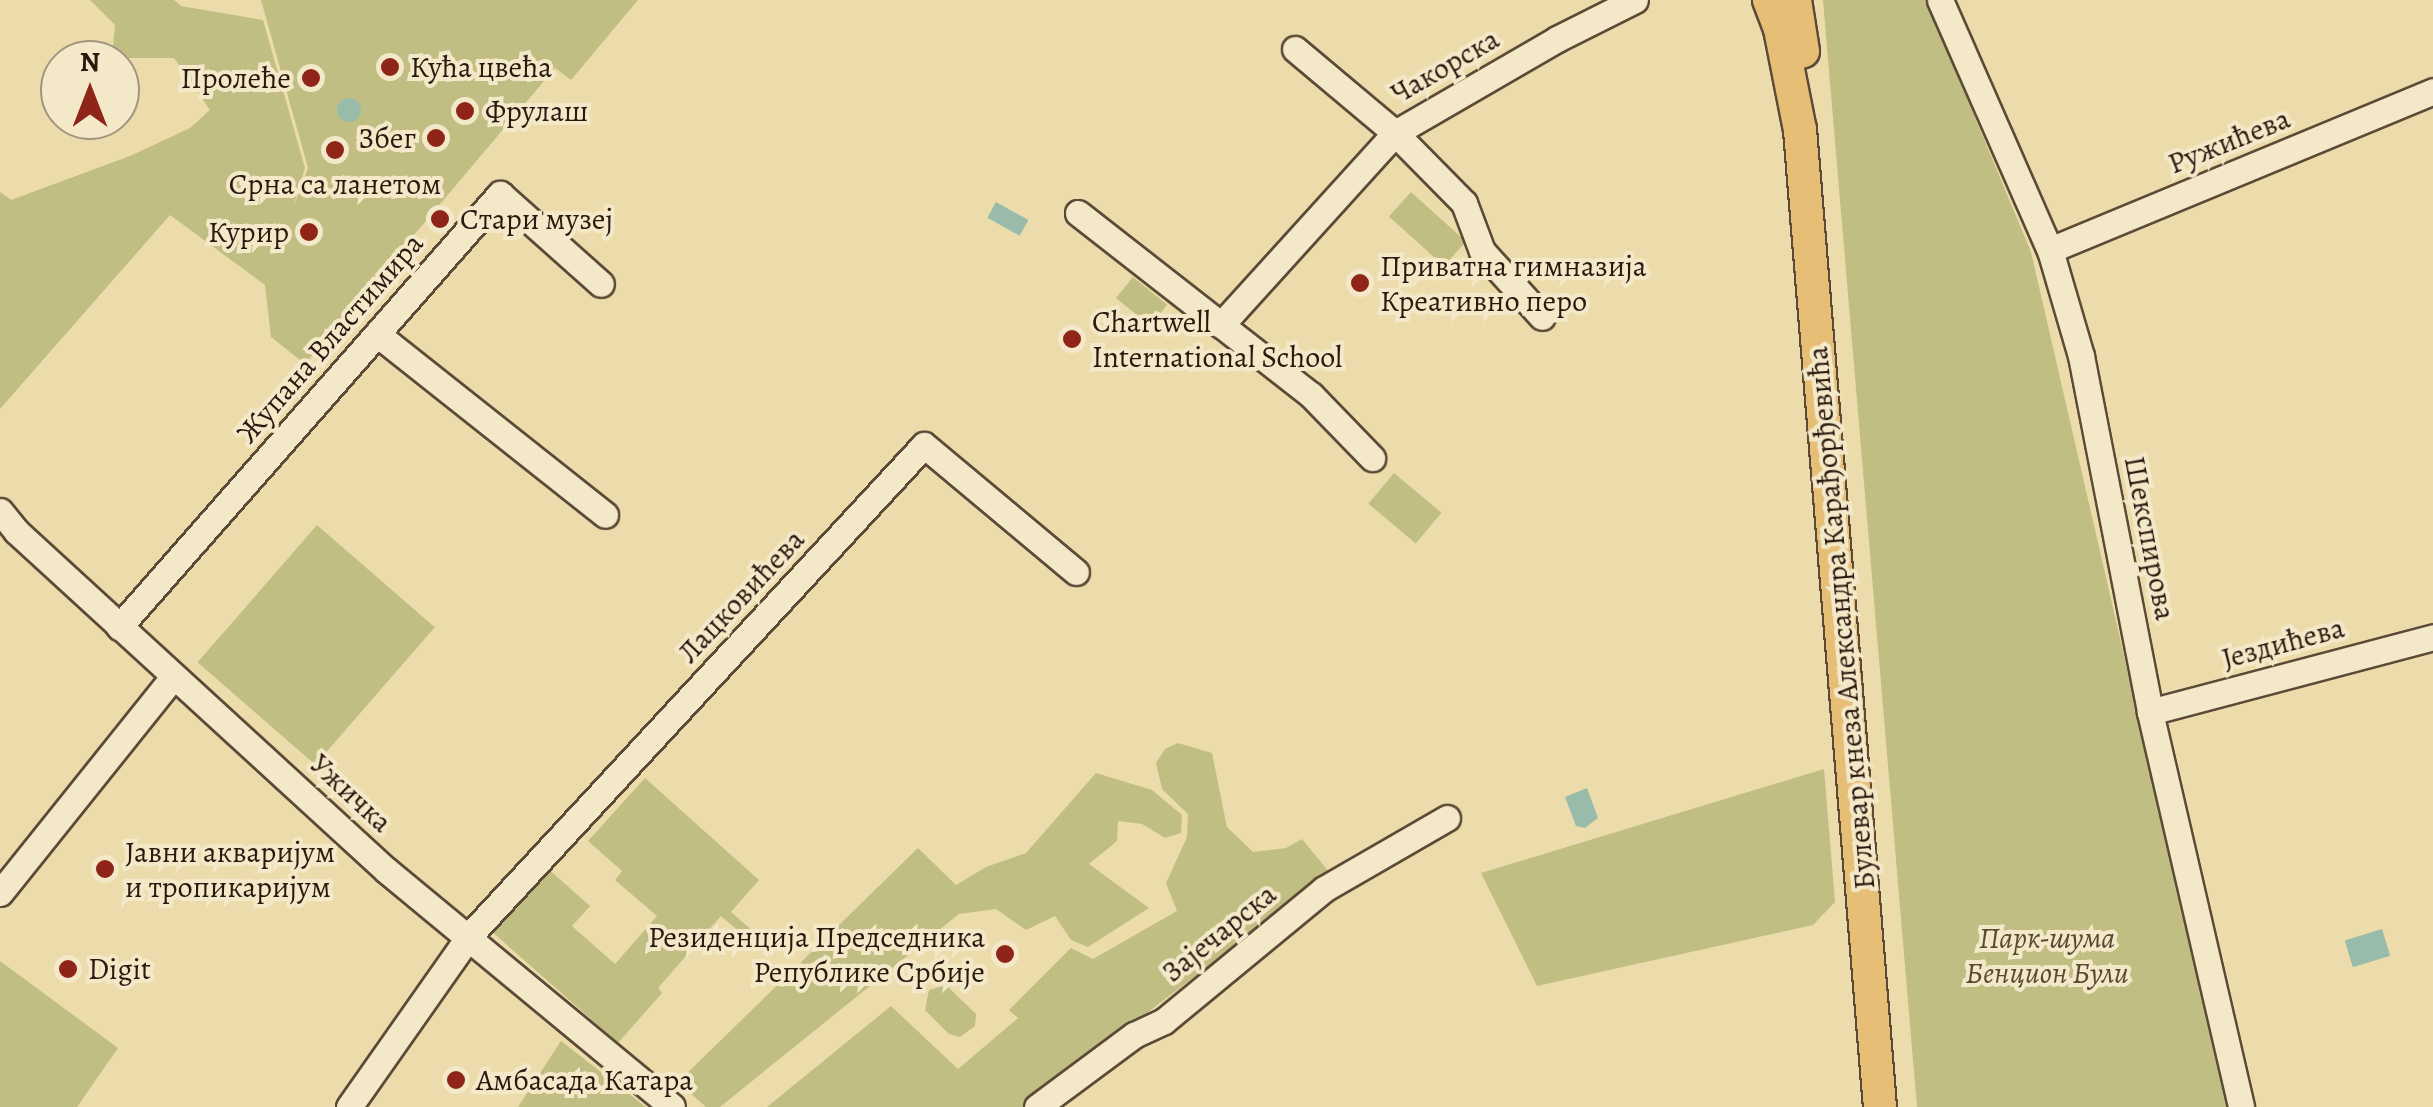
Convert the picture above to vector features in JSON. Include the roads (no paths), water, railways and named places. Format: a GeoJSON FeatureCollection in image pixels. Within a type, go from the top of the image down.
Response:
{"type":"FeatureCollection","features":[{"type":"Feature","properties":{"kind":"main road","name":"Булевар кнеза Александра Карађорђевића"},"geometry":{"type":"LineString","coordinates":[[1769,0],[1780,28],[1800,130],[1880,1107]]}},
{"type":"Feature","properties":{"kind":"main road","name":"Булевар кнеза Александра Карађорђевића"},"geometry":{"type":"LineString","coordinates":[[1796,0],[1805,78],[1800,130]]}},
{"type":"Feature","properties":{"kind":"street","name":"Чакорска"},"geometry":{"type":"LineString","coordinates":[[1222,325],[1395,133],[1557,39],[1635,0]]}},
{"type":"Feature","properties":{"kind":"street","name":"Шекспирова"},"geometry":{"type":"LineString","coordinates":[[1940,0],[2050,250],[2081,356],[2150,712],[2241,1107]]}},
{"type":"Feature","properties":{"kind":"street","name":"Чакорска"},"geometry":{"type":"LineString","coordinates":[[1295,49],[1395,133],[1464,203],[1482,251],[1542,317]]}},
{"type":"Feature","properties":{"kind":"street","name":"Ружићева"},"geometry":{"type":"LineString","coordinates":[[2050,250],[2433,92]]}},
{"type":"Feature","properties":{"kind":"street","name":"Жупана Властимира"},"geometry":{"type":"LineString","coordinates":[[119,627],[500,194],[601,284]]}},
{"type":"Feature","properties":{"kind":"street"},"geometry":{"type":"LineString","coordinates":[[1078,213],[1311,395],[1372,458]]}},
{"type":"Feature","properties":{"kind":"street"},"geometry":{"type":"LineString","coordinates":[[377,334],[604,515]]}},
{"type":"Feature","properties":{"kind":"street","name":"Лацковићева"},"geometry":{"type":"LineString","coordinates":[[470,935],[924,444],[1076,572]]}},
{"type":"Feature","properties":{"kind":"street","name":"Ужичка"},"geometry":{"type":"LineString","coordinates":[[0,511],[119,627],[386,870],[470,935],[672,1107]]}},
{"type":"Feature","properties":{"kind":"street","name":"Јездићева"},"geometry":{"type":"LineString","coordinates":[[2150,712],[2433,638]]}},
{"type":"Feature","properties":{"kind":"street"},"geometry":{"type":"LineString","coordinates":[[0,894],[174,676]]}},
{"type":"Feature","properties":{"kind":"street","name":"Зајечарска"},"geometry":{"type":"LineString","coordinates":[[1037,1107],[1134,1035],[1164,1021],[1324,889],[1447,818]]}},
{"type":"Feature","properties":{"kind":"street"},"geometry":{"type":"LineString","coordinates":[[349,1107],[470,935]]}},
{"type":"Feature","properties":{"kind":"place","name":"Кућа цвећа"},"geometry":{"type":"Point","coordinates":[390,67]}},
{"type":"Feature","properties":{"kind":"place","name":"Пролеће"},"geometry":{"type":"Point","coordinates":[311,78]}},
{"type":"Feature","properties":{"kind":"place","name":"Фрулаш"},"geometry":{"type":"Point","coordinates":[465,111]}},
{"type":"Feature","properties":{"kind":"place","name":"Збег"},"geometry":{"type":"Point","coordinates":[436,138]}},
{"type":"Feature","properties":{"kind":"place","name":"Срна са ланетом"},"geometry":{"type":"Point","coordinates":[335,150]}},
{"type":"Feature","properties":{"kind":"place","name":"Стари музеј"},"geometry":{"type":"Point","coordinates":[440,219]}},
{"type":"Feature","properties":{"kind":"place","name":"Курир"},"geometry":{"type":"Point","coordinates":[309,232]}},
{"type":"Feature","properties":{"kind":"place","name":"Приватна гимназија Креативно перо"},"geometry":{"type":"Point","coordinates":[1360,283]}},
{"type":"Feature","properties":{"kind":"place","name":"Chartwell International School"},"geometry":{"type":"Point","coordinates":[1072,339]}},
{"type":"Feature","properties":{"kind":"place","name":"Јавни акваријум и тропикаријум"},"geometry":{"type":"Point","coordinates":[105,869]}},
{"type":"Feature","properties":{"kind":"place","name":"Резиденција Председника Републике Србије"},"geometry":{"type":"Point","coordinates":[1005,954]}},
{"type":"Feature","properties":{"kind":"place","name":"Digit"},"geometry":{"type":"Point","coordinates":[68,969]}},
{"type":"Feature","properties":{"kind":"place","name":"Амбасада Катара"},"geometry":{"type":"Point","coordinates":[456,1080]}},
{"type":"Feature","properties":{"kind":"park label","name":"Парк-шума Бенцион Були"},"geometry":{"type":"Point","coordinates":[2047,955]}}]}
